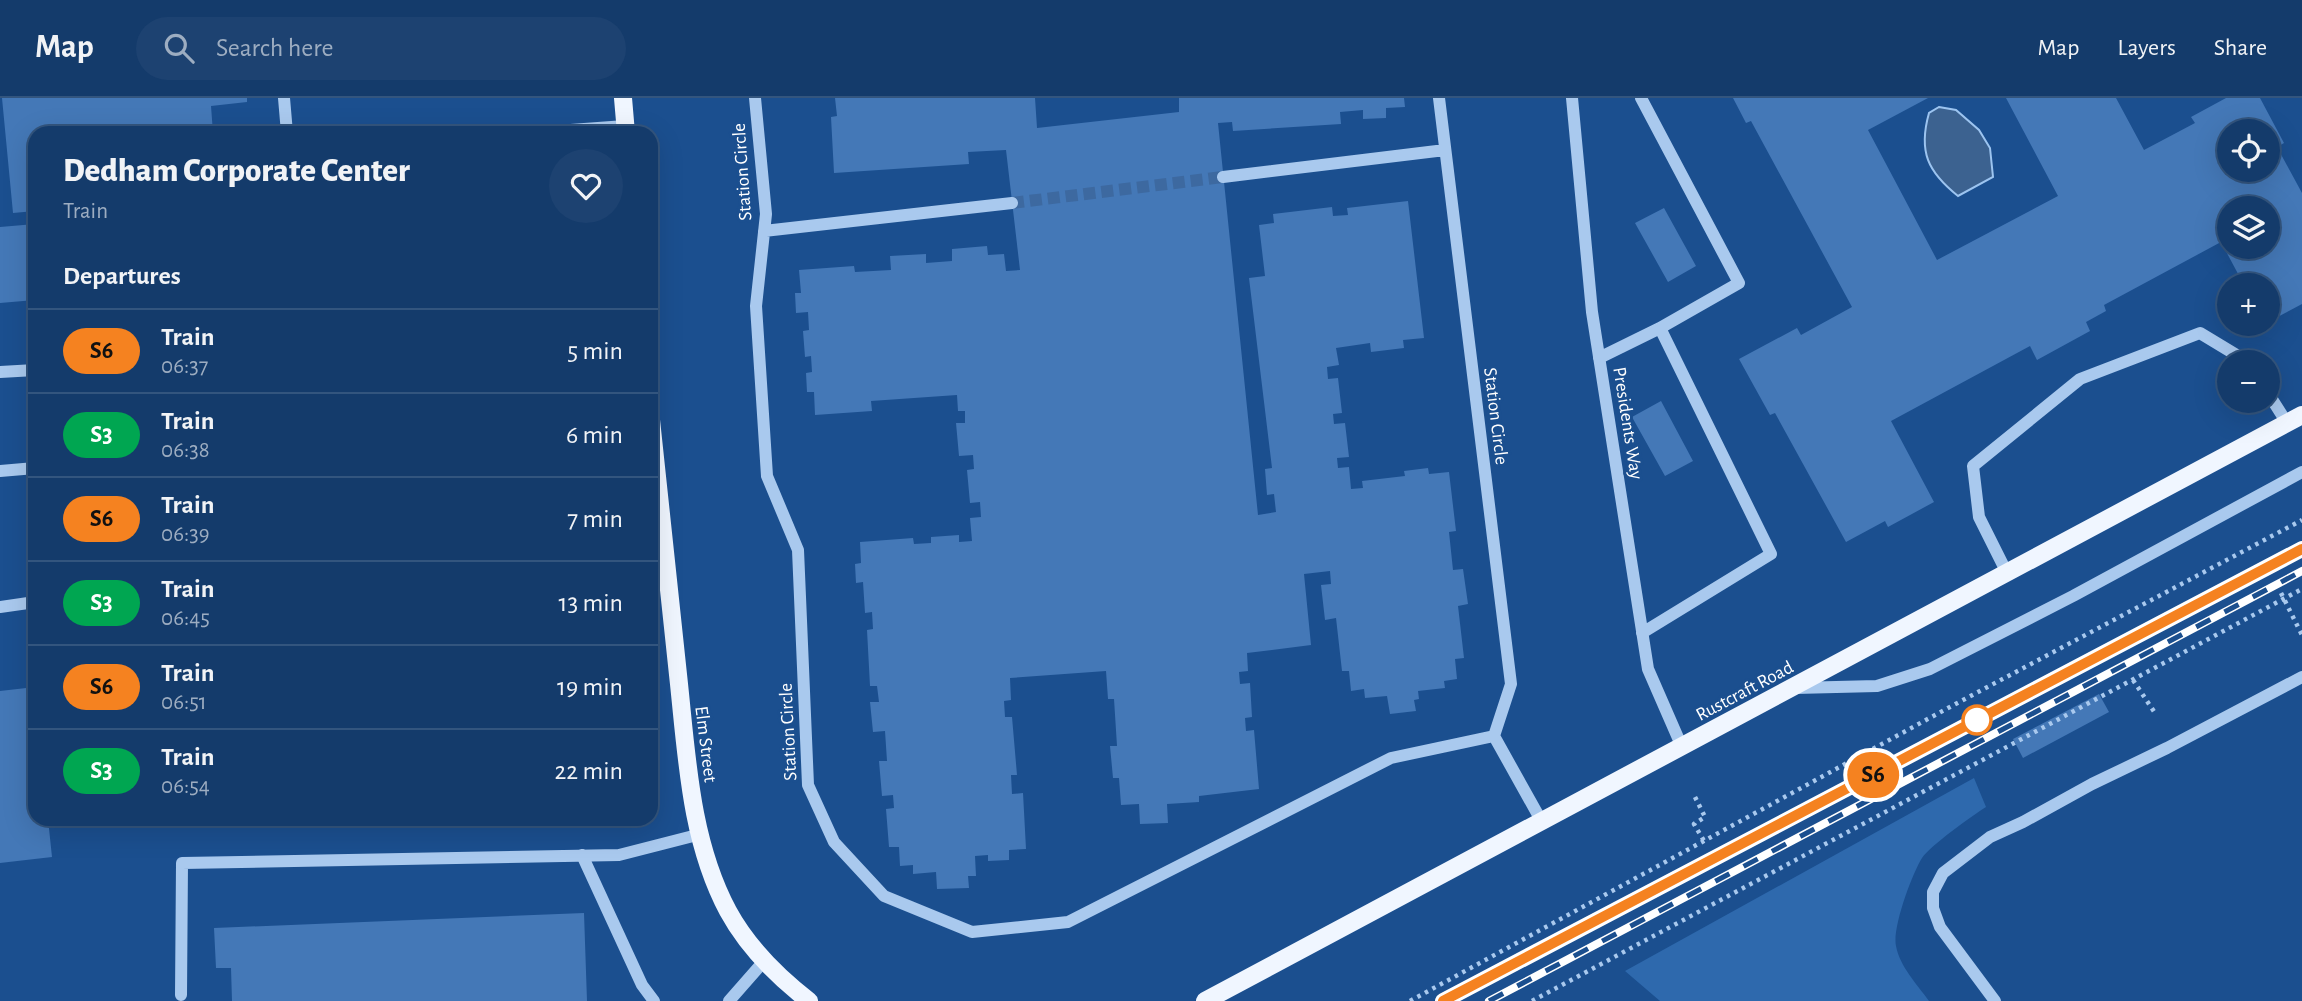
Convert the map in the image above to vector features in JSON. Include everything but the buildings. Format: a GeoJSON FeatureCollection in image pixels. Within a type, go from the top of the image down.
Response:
{"type":"FeatureCollection","features":[{"type":"Feature","properties":{"kind":"main road"},"geometry":{"type":"LineString","coordinates":[[623,98],[626,126]]}},
{"type":"Feature","properties":{"kind":"main road","name":"Rustcraft Road"},"geometry":{"type":"LineString","coordinates":[[1205,1001],[2294,419]]}},
{"type":"Feature","properties":{"kind":"main road","name":"Elm Street"},"geometry":{"type":"LineString","coordinates":[[658,530],[695,813],[708,863],[728,910],[749,943],[769,964]]}},
{"type":"Feature","properties":{"kind":"main road"},"geometry":{"type":"LineString","coordinates":[[769,964],[809,1001]]}},
{"type":"Feature","properties":{"kind":"lane"},"geometry":{"type":"LineString","coordinates":[[284,98],[286,126]]}},
{"type":"Feature","properties":{"kind":"lane","name":"Station Circle"},"geometry":{"type":"LineString","coordinates":[[755,98],[766,214],[756,306],[767,476],[798,550],[808,785],[834,842],[884,896],[972,932],[1068,922],[1391,758],[1494,736],[1511,684],[1439,98]]}},
{"type":"Feature","properties":{"kind":"lane","name":"Presidents Way"},"geometry":{"type":"LineString","coordinates":[[1572,98],[1592,312],[1648,669],[1682,747]]}},
{"type":"Feature","properties":{"kind":"lane"},"geometry":{"type":"LineString","coordinates":[[1599,358],[1660,328],[1739,283],[1642,98]]}},
{"type":"Feature","properties":{"kind":"lane"},"geometry":{"type":"LineString","coordinates":[[1223,177],[1445,150]]}},
{"type":"Feature","properties":{"kind":"lane"},"geometry":{"type":"LineString","coordinates":[[764,231],[1012,203]]}},
{"type":"Feature","properties":{"kind":"lane"},"geometry":{"type":"LineString","coordinates":[[1642,633],[1771,554],[1660,328]]}},
{"type":"Feature","properties":{"kind":"lane"},"geometry":{"type":"LineString","coordinates":[[2007,573],[1979,517],[1973,466],[2080,379],[2200,333],[2228,350]]}},
{"type":"Feature","properties":{"kind":"lane"},"geometry":{"type":"LineString","coordinates":[[0,372],[28,370]]}},
{"type":"Feature","properties":{"kind":"lane"},"geometry":{"type":"LineString","coordinates":[[2280,405],[2294,419]]}},
{"type":"Feature","properties":{"kind":"lane"},"geometry":{"type":"LineString","coordinates":[[0,471],[28,469]]}},
{"type":"Feature","properties":{"kind":"lane"},"geometry":{"type":"LineString","coordinates":[[1791,688],[1877,686],[1930,669],[2073,596],[2302,472]]}},
{"type":"Feature","properties":{"kind":"lane"},"geometry":{"type":"LineString","coordinates":[[0,607],[28,602]]}},
{"type":"Feature","properties":{"kind":"lane"},"geometry":{"type":"LineString","coordinates":[[1995,1001],[1940,927],[1933,908],[1933,892],[1943,873],[1990,837],[2024,822],[2092,784],[2302,677]]}},
{"type":"Feature","properties":{"kind":"lane"},"geometry":{"type":"LineString","coordinates":[[1494,736],[1542,822]]}},
{"type":"Feature","properties":{"kind":"lane"},"geometry":{"type":"LineString","coordinates":[[181,995],[182,863],[619,855],[701,834]]}},
{"type":"Feature","properties":{"kind":"lane"},"geometry":{"type":"LineString","coordinates":[[582,855],[642,985],[654,1001]]}},
{"type":"Feature","properties":{"kind":"lane"},"geometry":{"type":"LineString","coordinates":[[729,1001],[769,964]]}},
{"type":"Feature","properties":{"kind":"path"},"geometry":{"type":"LineString","coordinates":[[1410,1001],[2302,520]]}},
{"type":"Feature","properties":{"kind":"path"},"geometry":{"type":"LineString","coordinates":[[1532,1001],[2133,680],[2283,596],[2302,589]]}},
{"type":"Feature","properties":{"kind":"path"},"geometry":{"type":"LineString","coordinates":[[2283,596],[2302,635]]}},
{"type":"Feature","properties":{"kind":"path"},"geometry":{"type":"LineString","coordinates":[[2133,680],[2155,713]]}},
{"type":"Feature","properties":{"kind":"path"},"geometry":{"type":"LineString","coordinates":[[1695,797],[1705,817],[1694,824],[1704,841]]}},
{"type":"Feature","properties":{"kind":"shaded area"},"geometry":{"type":"Polygon","coordinates":[[[1939,107],[1956,110],[1979,130],[1990,148],[1993,177],[1958,196],[1939,178],[1925,150],[1929,113],[1939,107]]]}},
{"type":"Feature","properties":{"kind":"shaded area"},"geometry":{"type":"Polygon","coordinates":[[[1974,778],[1986,807],[1962,823],[1922,858],[1908,888],[1897,927],[1896,946],[1901,961],[1929,1001],[1660,1001],[1625,971],[1974,778]]]}},
{"type":"Feature","properties":{"kind":"tunnel"},"geometry":{"type":"LineString","coordinates":[[1012,203],[1223,177]]}},
{"type":"Feature","properties":{"kind":"railway"},"geometry":{"type":"LineString","coordinates":[[1443,1001],[2302,549]]}},
{"type":"Feature","properties":{"kind":"railway"},"geometry":{"type":"LineString","coordinates":[[1489,1001],[2302,571]]}},
{"type":"Feature","properties":{"kind":"train","name":"S6"},"geometry":{"type":"LineString","coordinates":[[1443,1001],[2302,549]]}}]}
